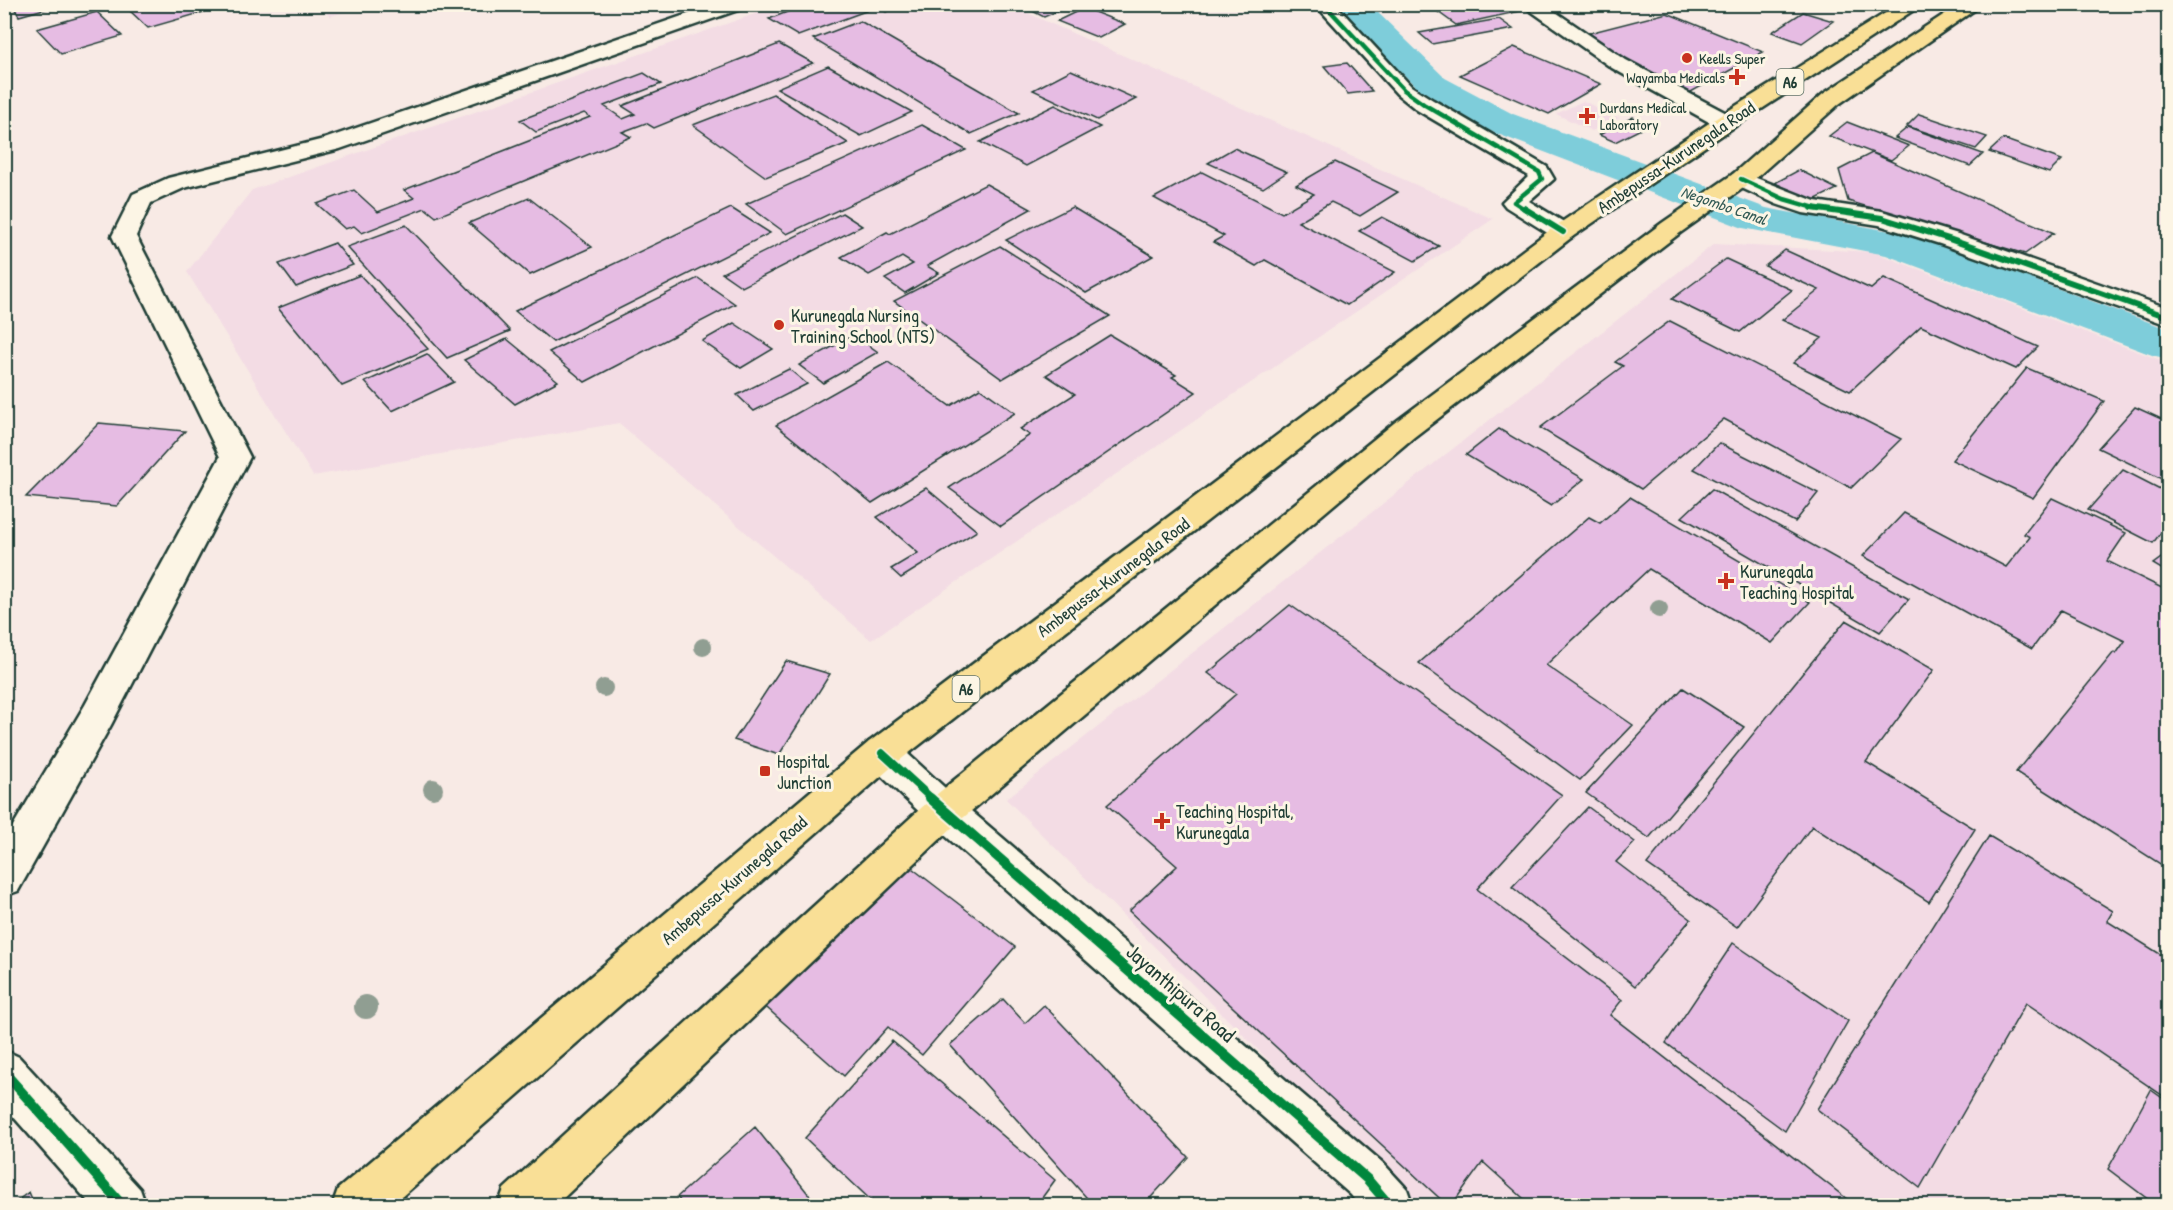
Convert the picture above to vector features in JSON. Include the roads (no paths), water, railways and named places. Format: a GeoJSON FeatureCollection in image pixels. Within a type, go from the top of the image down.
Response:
{"type":"FeatureCollection","features":[{"type":"Feature","properties":{"kind":"highway","name":"Ambepussa-Kurunegala Road"},"geometry":{"type":"LineString","coordinates":[[355,1206],[882,753],[1563,232],[1726,122],[1914,4]]}},
{"type":"Feature","properties":{"kind":"highway","name":"A6"},"geometry":{"type":"LineString","coordinates":[[521,1206],[944,811],[1404,430],[1671,228],[1741,179],[1831,99],[1974,4]]}},
{"type":"Feature","properties":{"kind":"street"},"geometry":{"type":"LineString","coordinates":[[4,878],[98,714],[235,457],[124,236],[141,199],[176,183],[332,144],[738,4]]}},
{"type":"Feature","properties":{"kind":"street"},"geometry":{"type":"LineString","coordinates":[[1324,4],[1404,90],[1425,105],[1539,172],[1542,179],[1515,202],[1563,232]]}},
{"type":"Feature","properties":{"kind":"street"},"geometry":{"type":"LineString","coordinates":[[1530,4],[1619,64],[1726,122]]}},
{"type":"Feature","properties":{"kind":"street"},"geometry":{"type":"LineString","coordinates":[[1741,179],[1784,199],[1811,208],[1882,218],[1949,239],[2169,317]]}},
{"type":"Feature","properties":{"kind":"street","name":"Jayanthipura Road"},"geometry":{"type":"LineString","coordinates":[[882,753],[944,811],[1367,1179],[1390,1206]]}},
{"type":"Feature","properties":{"kind":"street"},"geometry":{"type":"LineString","coordinates":[[4,1072],[123,1206]]}},
{"type":"Feature","properties":{"kind":"waterway","name":"Negombo Canal"},"geometry":{"type":"LineString","coordinates":[[1350,4],[1433,85],[1500,122],[1757,219],[1896,244],[2168,345]]}},
{"type":"Feature","properties":{"kind":"place","name":"Keells Super"},"geometry":{"type":"Point","coordinates":[1687,58]}},
{"type":"Feature","properties":{"kind":"place","name":"Wayamba Medicals"},"geometry":{"type":"Point","coordinates":[1737,77]}},
{"type":"Feature","properties":{"kind":"place","name":"Durdans Medical Laboratory"},"geometry":{"type":"Point","coordinates":[1587,116]}},
{"type":"Feature","properties":{"kind":"place","name":"Kurunegala Nursing Training School (NTS)"},"geometry":{"type":"Point","coordinates":[779,325]}},
{"type":"Feature","properties":{"kind":"place","name":"Kurunegala Teaching Hospital"},"geometry":{"type":"Point","coordinates":[1726,581]}},
{"type":"Feature","properties":{"kind":"place","name":"Hospital Junction"},"geometry":{"type":"Point","coordinates":[765,771]}},
{"type":"Feature","properties":{"kind":"place","name":"Teaching Hospital, Kurunegala"},"geometry":{"type":"Point","coordinates":[1162,821]}}]}
